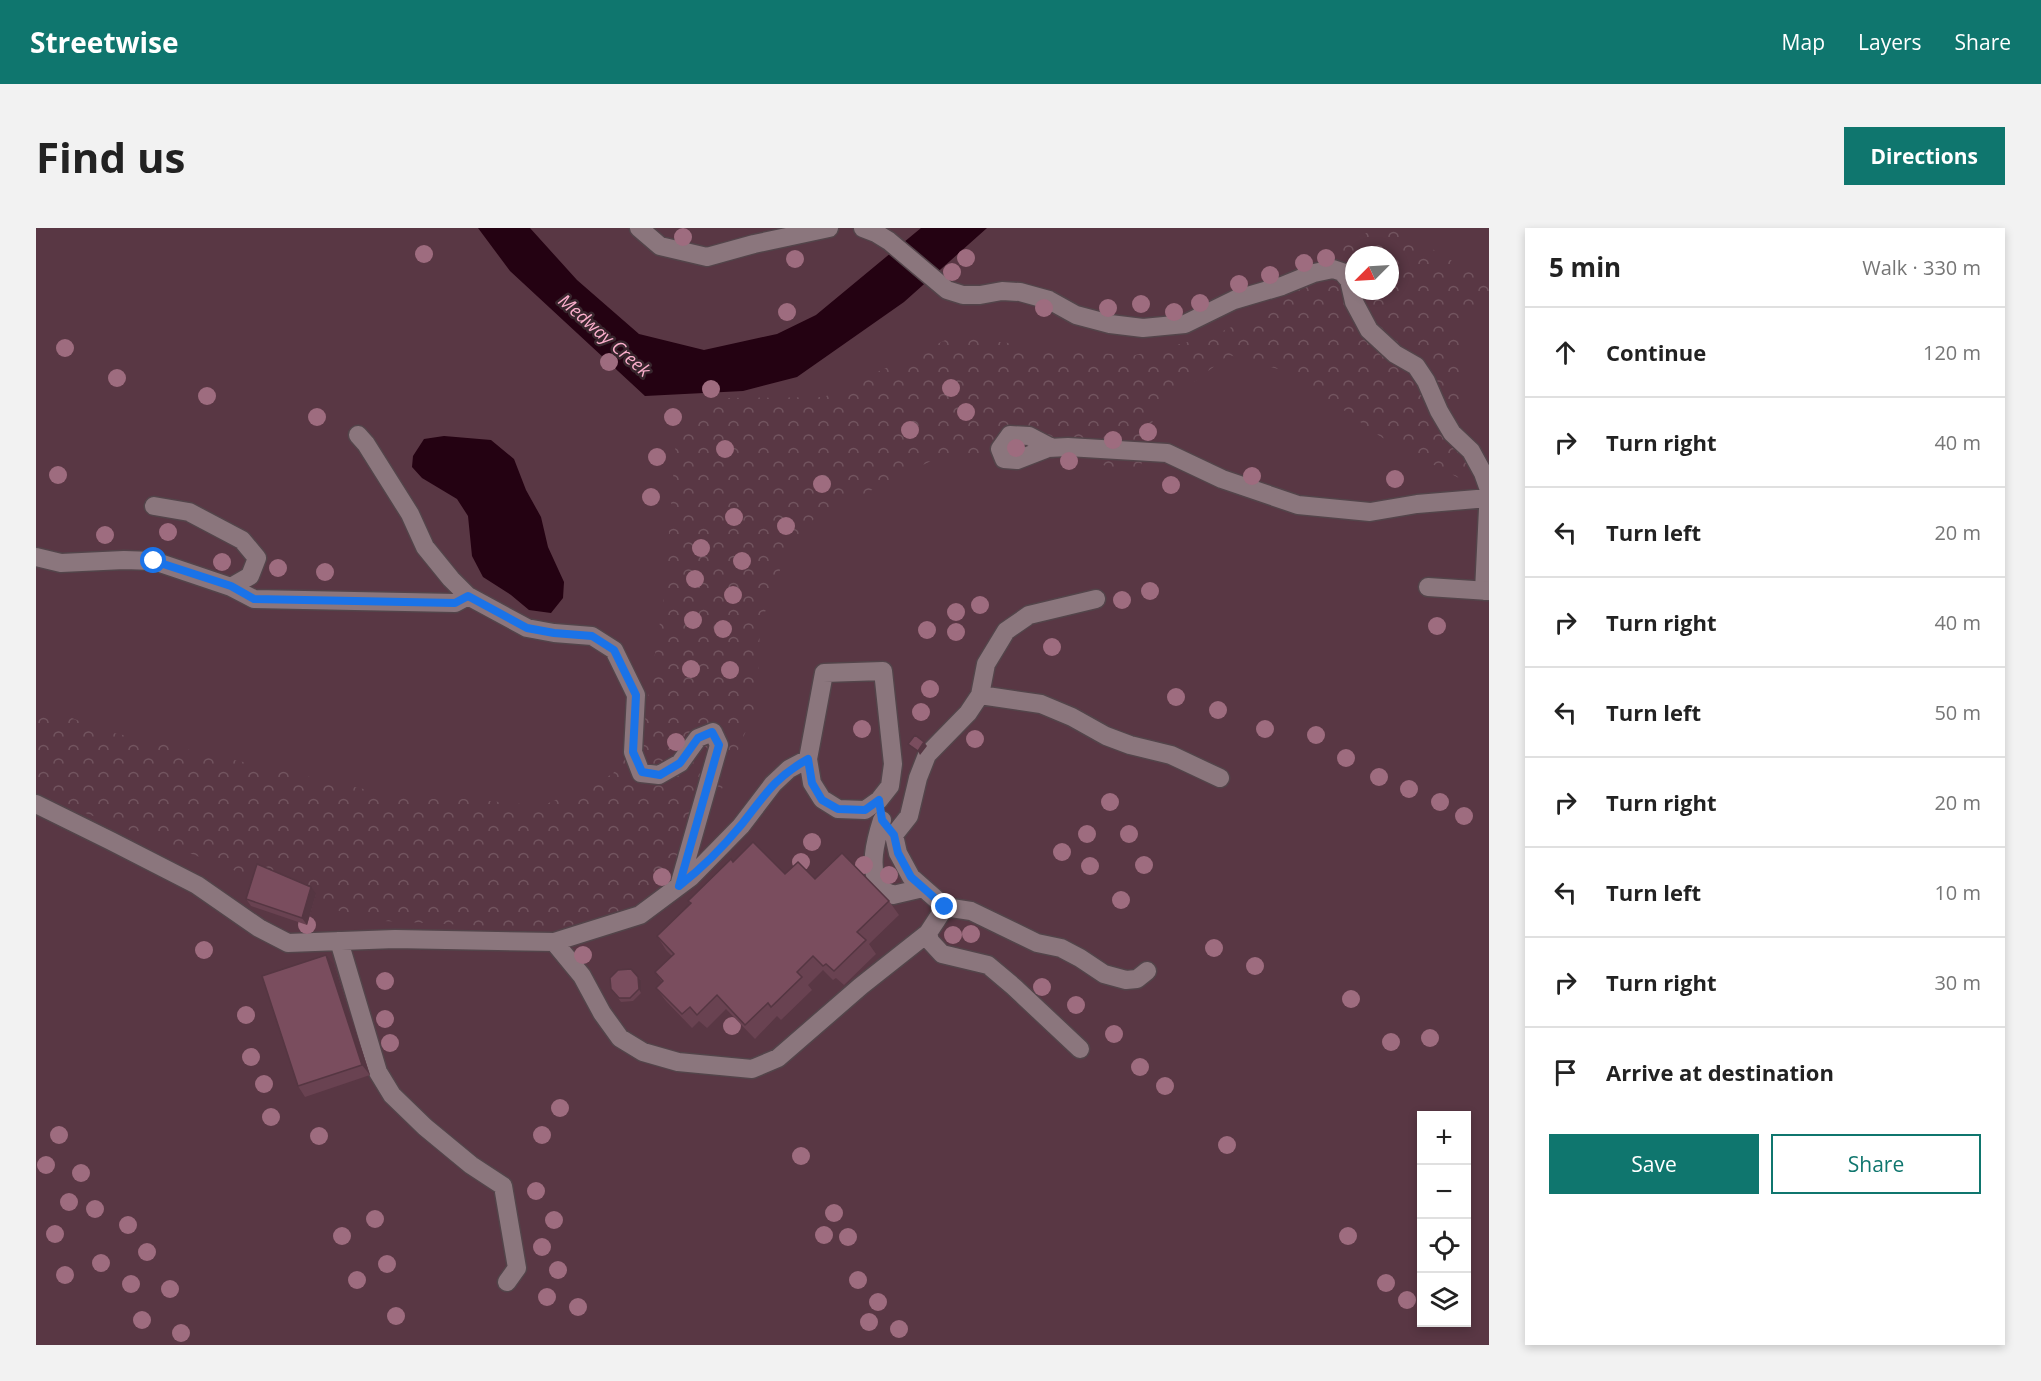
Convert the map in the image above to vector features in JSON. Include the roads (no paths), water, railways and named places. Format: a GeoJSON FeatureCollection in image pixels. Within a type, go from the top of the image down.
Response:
{"type":"FeatureCollection","features":[{"type":"Feature","properties":{"kind":"lane"},"geometry":{"type":"LineString","coordinates":[[639,228],[660,246],[707,257],[829,228]]}},
{"type":"Feature","properties":{"kind":"lane"},"geometry":{"type":"LineString","coordinates":[[863,228],[876,232],[947,290],[963,295],[1020,291],[1049,300],[1076,315],[1110,324],[1143,328],[1185,324],[1234,300],[1282,286],[1314,273],[1333,269],[1342,272],[1349,280],[1354,302],[1370,330],[1395,354],[1416,366],[1452,433],[1471,451],[1483,473],[1488,498],[1487,591],[1428,587]]}},
{"type":"Feature","properties":{"kind":"lane"},"geometry":{"type":"LineString","coordinates":[[358,435],[410,514],[425,547],[468,596],[527,628],[592,636],[614,650],[636,695],[633,752],[642,772],[660,775],[680,763],[698,738],[712,732],[719,745],[679,886]]}},
{"type":"Feature","properties":{"kind":"lane"},"geometry":{"type":"LineString","coordinates":[[1052,448],[1167,453],[1222,479],[1298,505],[1370,512],[1417,504],[1488,498]]}},
{"type":"Feature","properties":{"kind":"lane"},"geometry":{"type":"LineString","coordinates":[[154,506],[189,512],[242,540],[257,558],[250,576],[231,586]]}},
{"type":"Feature","properties":{"kind":"lane"},"geometry":{"type":"LineString","coordinates":[[36,557],[61,563],[154,561],[231,586],[254,599],[455,603],[468,596]]}},
{"type":"Feature","properties":{"kind":"lane"},"geometry":{"type":"LineString","coordinates":[[894,835],[909,816],[918,778],[927,755],[968,713],[980,695],[986,664],[1006,631],[1029,615],[1096,599]]}},
{"type":"Feature","properties":{"kind":"lane"},"geometry":{"type":"LineString","coordinates":[[884,671],[893,765],[890,786],[879,800],[865,810],[838,809],[822,800],[812,783],[808,759],[824,673],[884,671]]}},
{"type":"Feature","properties":{"kind":"lane"},"geometry":{"type":"LineString","coordinates":[[980,695],[1041,704],[1072,717],[1106,736],[1130,745],[1171,755],[1220,778]]}},
{"type":"Feature","properties":{"kind":"lane"},"geometry":{"type":"LineString","coordinates":[[36,804],[197,885],[259,928],[288,943],[394,939],[554,942],[640,915],[691,877],[741,825],[773,784],[789,770],[808,759]]}},
{"type":"Feature","properties":{"kind":"lane"},"geometry":{"type":"LineString","coordinates":[[879,800],[882,820],[873,848],[876,877],[881,889],[893,895],[923,888]]}},
{"type":"Feature","properties":{"kind":"lane"},"geometry":{"type":"LineString","coordinates":[[882,820],[894,835],[898,853],[911,877],[945,907],[970,911],[1037,943],[1061,948],[1104,974],[1126,980],[1137,979],[1147,971]]}},
{"type":"Feature","properties":{"kind":"lane"},"geometry":{"type":"LineString","coordinates":[[554,942],[582,976],[602,1013],[620,1038],[643,1052],[678,1062],[752,1069],[778,1058],[861,986],[927,933],[945,907]]}},
{"type":"Feature","properties":{"kind":"lane"},"geometry":{"type":"LineString","coordinates":[[927,933],[930,942],[942,954],[988,965],[1080,1049]]}},
{"type":"Feature","properties":{"kind":"lane"},"geometry":{"type":"LineString","coordinates":[[339,941],[378,1072],[393,1095],[440,1140],[471,1165],[503,1186],[517,1268],[507,1282]]}},
{"type":"Feature","properties":{"kind":"water","name":"Medway Creek"},"geometry":{"type":"Polygon","coordinates":[[[478,228],[530,228],[577,280],[639,334],[704,350],[777,334],[816,315],[921,228],[987,228],[904,302],[797,377],[743,391],[645,396],[510,271],[478,228]]]}},
{"type":"Feature","properties":{"kind":"water"},"geometry":{"type":"Polygon","coordinates":[[[444,436],[491,440],[514,459],[526,490],[541,517],[548,547],[564,582],[563,598],[551,613],[529,610],[483,577],[472,556],[468,516],[457,499],[422,478],[412,467],[413,456],[424,439],[444,436]]]}}]}
